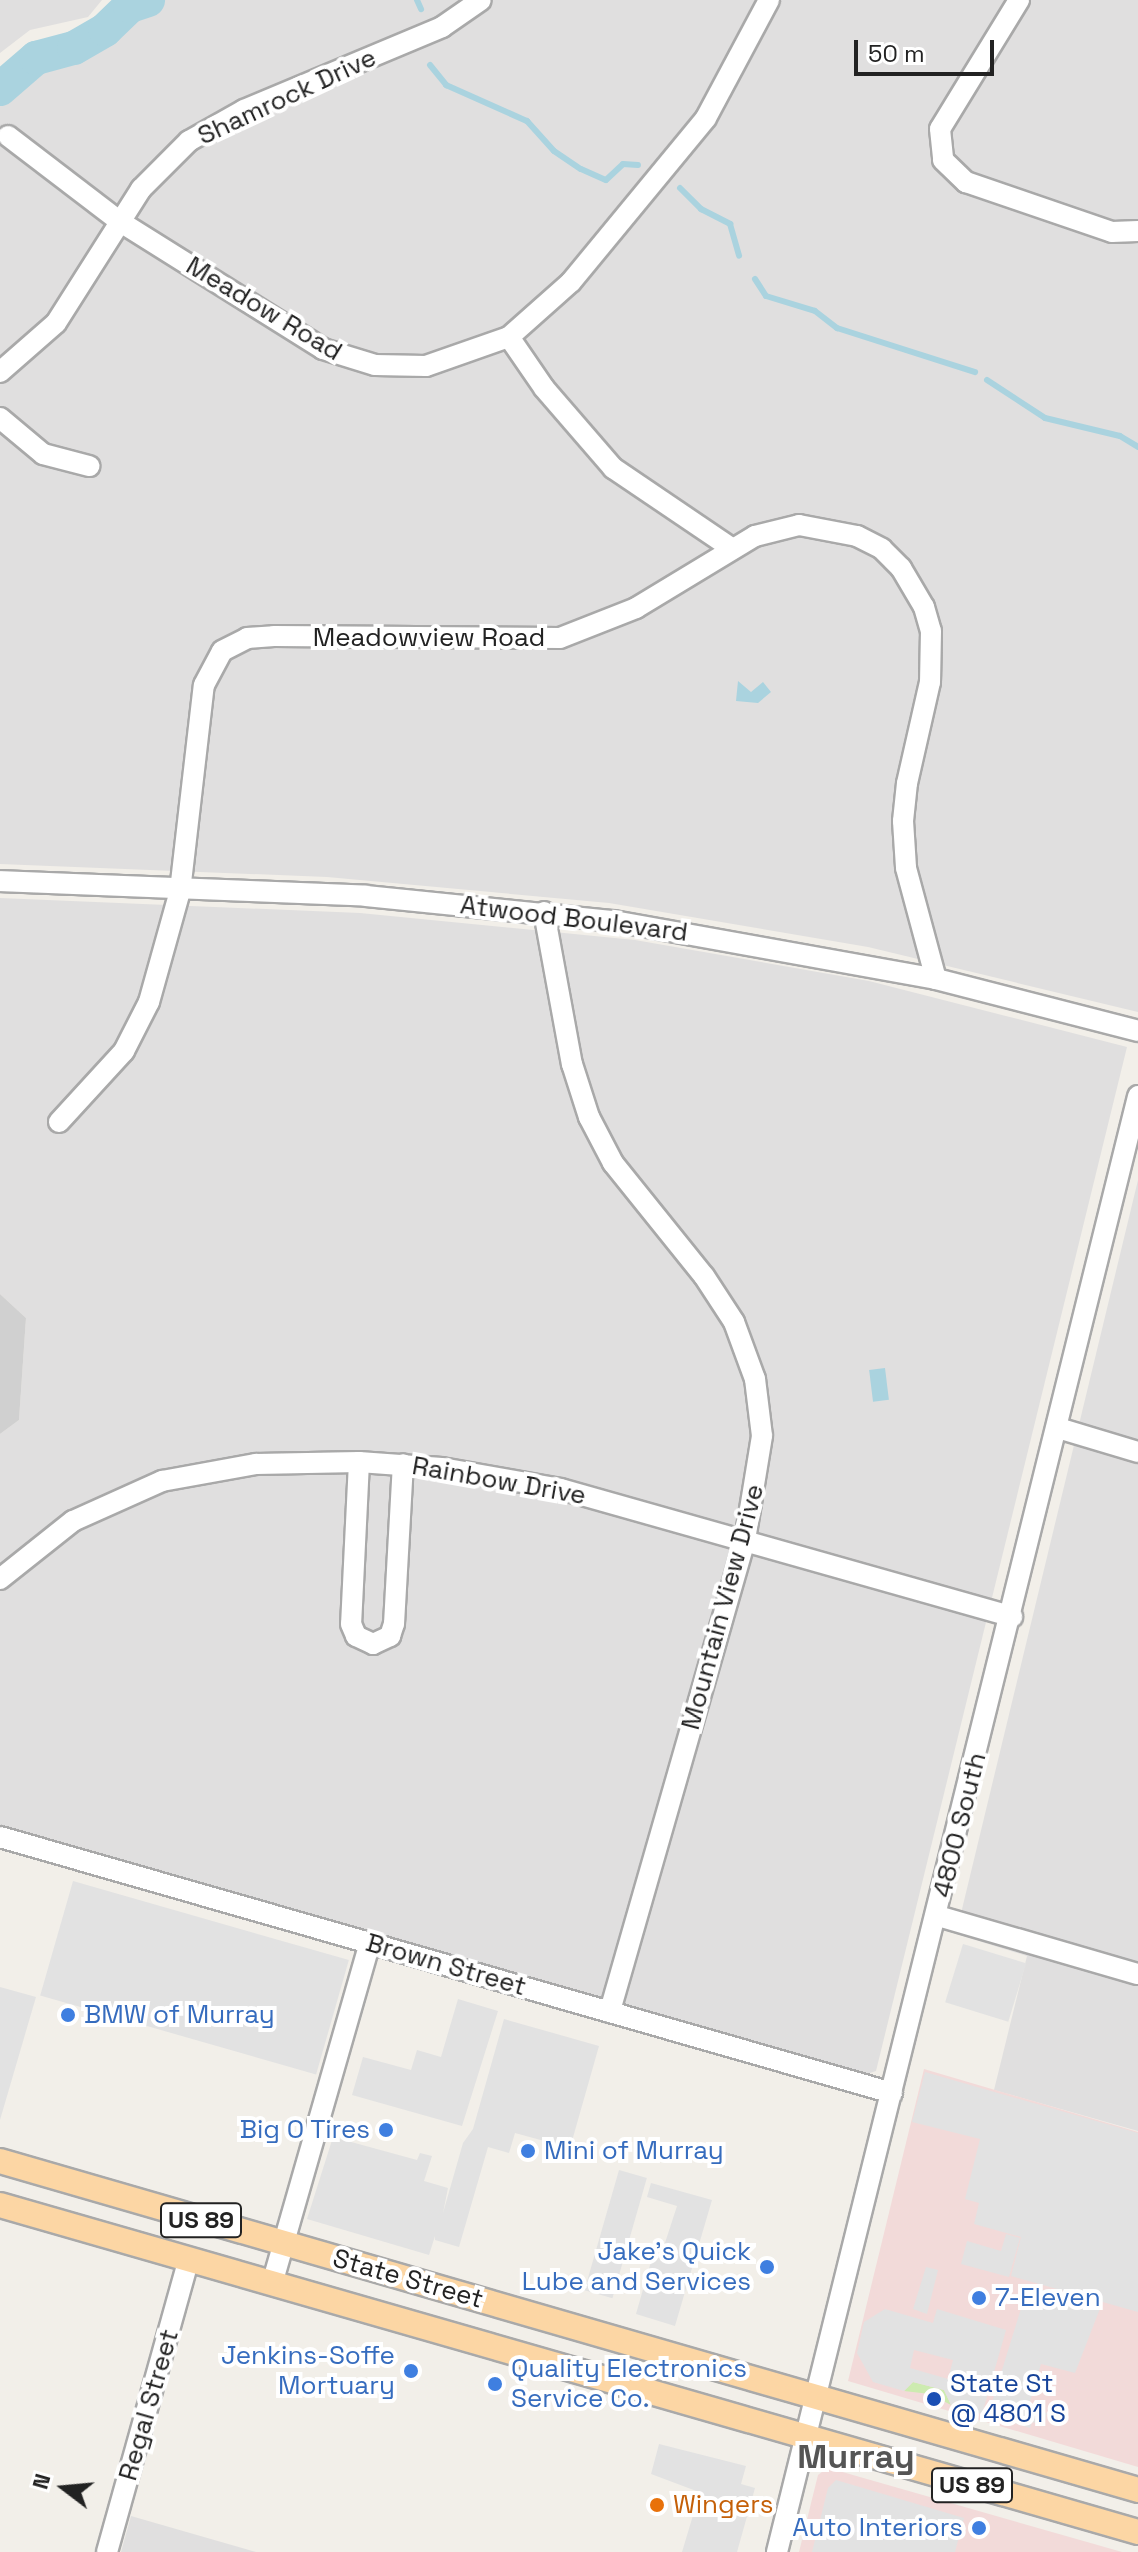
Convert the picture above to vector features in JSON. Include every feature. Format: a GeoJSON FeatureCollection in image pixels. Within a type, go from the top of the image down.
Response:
{"type":"FeatureCollection","features":[{"type":"Feature","properties":{"kind":"main road","name":"State Street"},"geometry":{"type":"LineString","coordinates":[[0,2161],[1138,2490]]}},
{"type":"Feature","properties":{"kind":"main road","name":"State Street"},"geometry":{"type":"LineString","coordinates":[[0,2205],[1138,2532]]}},
{"type":"Feature","properties":{"kind":"street","name":"Shamrock Drive"},"geometry":{"type":"LineString","coordinates":[[0,372],[27,354],[56,323],[119,221],[163,163],[213,125],[442,27],[481,0]]}},
{"type":"Feature","properties":{"kind":"street","name":"Meadow Road"},"geometry":{"type":"LineString","coordinates":[[8,136],[119,221],[347,360],[426,366],[509,337],[571,282],[698,128],[769,0]]}},
{"type":"Feature","properties":{"kind":"street"},"geometry":{"type":"LineString","coordinates":[[1019,0],[940,129],[943,160],[966,182],[1112,232],[1138,231]]}},
{"type":"Feature","properties":{"kind":"street"},"geometry":{"type":"LineString","coordinates":[[509,337],[544,388],[613,468],[731,548]]}},
{"type":"Feature","properties":{"kind":"street"},"geometry":{"type":"LineString","coordinates":[[0,418],[43,454],[89,466]]}},
{"type":"Feature","properties":{"kind":"street","name":"Meadowview Road"},"geometry":{"type":"LineString","coordinates":[[59,1122],[113,1064],[142,1019],[180,891],[204,685],[210,666],[234,643],[274,636],[560,638],[636,608],[731,548],[775,529],[832,529],[882,549],[920,598],[933,657],[903,821],[906,868],[936,979]]}},
{"type":"Feature","properties":{"kind":"street","name":"Atwood Boulevard"},"geometry":{"type":"LineString","coordinates":[[0,881],[180,891],[366,896],[544,912],[751,942],[936,979],[1138,1031]]}},
{"type":"Feature","properties":{"kind":"street","name":"Mountain View Drive"},"geometry":{"type":"LineString","coordinates":[[544,912],[572,1064],[589,1117],[628,1183],[720,1298],[746,1350],[762,1436],[745,1540],[610,2012]]}},
{"type":"Feature","properties":{"kind":"street","name":"4800 South"},"geometry":{"type":"LineString","coordinates":[[777,2552],[938,1916],[1138,1096]]}},
{"type":"Feature","properties":{"kind":"street"},"geometry":{"type":"LineString","coordinates":[[1058,1428],[1138,1452]]}},
{"type":"Feature","properties":{"kind":"street"},"geometry":{"type":"LineString","coordinates":[[359,1462],[351,1624],[356,1636],[373,1644],[390,1636],[394,1624],[403,1464]]}},
{"type":"Feature","properties":{"kind":"street","name":"Rainbow Drive"},"geometry":{"type":"LineString","coordinates":[[0,1579],[73,1521],[162,1481],[245,1465],[359,1462],[403,1464],[536,1484],[1012,1617]]}},
{"type":"Feature","properties":{"kind":"street","name":"Brown Street"},"geometry":{"type":"LineString","coordinates":[[0,1837],[892,2093]]}},
{"type":"Feature","properties":{"kind":"street"},"geometry":{"type":"LineString","coordinates":[[938,1916],[1138,1974]]}},
{"type":"Feature","properties":{"kind":"street"},"geometry":{"type":"LineString","coordinates":[[272,2284],[370,1943]]}},
{"type":"Feature","properties":{"kind":"street","name":"Regal Street"},"geometry":{"type":"LineString","coordinates":[[107,2552],[189,2258]]}},
{"type":"Feature","properties":{"kind":"shaded area"},"geometry":{"type":"Polygon","coordinates":[[[0,0],[102,0],[88,17],[30,30],[0,53],[0,0]]]}},
{"type":"Feature","properties":{"kind":"shaded area"},"geometry":{"type":"Polygon","coordinates":[[[139,0],[1138,0],[1138,1012],[868,947],[609,903],[327,877],[0,864],[0,106],[17,82],[45,61],[102,49],[123,32],[139,0]]]}},
{"type":"Feature","properties":{"kind":"shaded area"},"geometry":{"type":"Polygon","coordinates":[[[0,898],[360,913],[635,940],[869,981],[1127,1047],[876,2071],[867,2074],[0,1825],[0,1434],[19,1420],[26,1318],[0,1294],[0,898]]]}},
{"type":"Feature","properties":{"kind":"shaded area"},"geometry":{"type":"Polygon","coordinates":[[[1138,1180],[1138,2131],[994,2090],[1027,1956],[956,1934],[1138,1180]]]}},
{"type":"Feature","properties":{"kind":"shaded area"},"geometry":{"type":"Polygon","coordinates":[[[0,1294],[26,1318],[19,1420],[0,1434],[0,1294]]]}},
{"type":"Feature","properties":{"kind":"shaded area"},"geometry":{"type":"Polygon","coordinates":[[[73,1881],[349,1960],[316,2074],[40,1995],[73,1881]]]}},
{"type":"Feature","properties":{"kind":"shaded area"},"geometry":{"type":"Polygon","coordinates":[[[963,1944],[1026,1963],[1008,2022],[945,2002],[963,1944]]]}},
{"type":"Feature","properties":{"kind":"shaded area"},"geometry":{"type":"Polygon","coordinates":[[[0,1987],[36,1997],[0,2120],[0,1987]]]}},
{"type":"Feature","properties":{"kind":"shaded area"},"geometry":{"type":"Polygon","coordinates":[[[458,1999],[498,2011],[462,2126],[352,2095],[363,2057],[411,2070],[417,2050],[441,2057],[458,1999]]]}},
{"type":"Feature","properties":{"kind":"shaded area"},"geometry":{"type":"Polygon","coordinates":[[[504,2019],[599,2046],[570,2148],[515,2133],[509,2153],[488,2147],[459,2247],[435,2240],[435,2236],[429,2255],[307,2219],[333,2137],[417,2160],[420,2153],[432,2156],[424,2181],[448,2188],[443,2213],[463,2143],[473,2129],[504,2019]]]}},
{"type":"Feature","properties":{"kind":"shaded area"},"geometry":{"type":"Polygon","coordinates":[[[924,2069],[1138,2132],[1138,2467],[848,2381],[924,2069]]]}},
{"type":"Feature","properties":{"kind":"shaded area"},"geometry":{"type":"Polygon","coordinates":[[[925,2072],[1138,2133],[1138,2312],[1011,2276],[1021,2237],[974,2224],[979,2203],[965,2199],[980,2139],[912,2122],[925,2072]]]}},
{"type":"Feature","properties":{"kind":"shaded area"},"geometry":{"type":"Polygon","coordinates":[[[619,2170],[647,2178],[612,2298],[585,2290],[619,2170]]]}},
{"type":"Feature","properties":{"kind":"shaded area"},"geometry":{"type":"Polygon","coordinates":[[[651,2183],[712,2200],[675,2326],[636,2314],[656,2244],[664,2246],[677,2206],[647,2197],[651,2183]]]}},
{"type":"Feature","properties":{"kind":"shaded area"},"geometry":{"type":"Polygon","coordinates":[[[1006,2234],[1020,2238],[1009,2277],[961,2264],[967,2241],[1001,2251],[1006,2234]]]}},
{"type":"Feature","properties":{"kind":"shaded area"},"geometry":{"type":"Polygon","coordinates":[[[926,2267],[938,2270],[927,2314],[913,2309],[926,2267]]]}},
{"type":"Feature","properties":{"kind":"shaded area"},"geometry":{"type":"Polygon","coordinates":[[[1028,2286],[1101,2306],[1075,2373],[1041,2364],[1028,2408],[1047,2413],[1043,2425],[1032,2422],[1030,2428],[988,2415],[1028,2286]]]}},
{"type":"Feature","properties":{"kind":"shaded area"},"geometry":{"type":"Polygon","coordinates":[[[885,2309],[933,2323],[937,2309],[1006,2330],[982,2414],[951,2405],[944,2390],[913,2382],[904,2391],[873,2382],[857,2353],[864,2322],[885,2309]],[[914,2350],[910,2368],[948,2379],[953,2360],[914,2350]]]}},
{"type":"Feature","properties":{"kind":"shaded area"},"geometry":{"type":"Polygon","coordinates":[[[659,2444],[746,2466],[741,2484],[755,2488],[737,2552],[682,2552],[694,2512],[707,2516],[708,2507],[699,2492],[651,2474],[659,2444]]]}},
{"type":"Feature","properties":{"kind":"shaded area"},"geometry":{"type":"Polygon","coordinates":[[[827,2468],[1122,2552],[799,2552],[818,2475],[827,2468]]]}},
{"type":"Feature","properties":{"kind":"shaded area"},"geometry":{"type":"Polygon","coordinates":[[[836,2480],[964,2518],[955,2552],[812,2552],[828,2488],[836,2480]]]}},
{"type":"Feature","properties":{"kind":"shaded area"},"geometry":{"type":"Polygon","coordinates":[[[131,2516],[256,2552],[121,2552],[131,2516]]]}},
{"type":"Feature","properties":{"kind":"green space"},"geometry":{"type":"Polygon","coordinates":[[[913,2382],[944,2390],[951,2405],[930,2394],[904,2391],[913,2382]]]}},
{"type":"Feature","properties":{"kind":"water"},"geometry":{"type":"Polygon","coordinates":[[[738,681],[751,692],[763,682],[771,692],[758,703],[736,701],[738,681]]]}},
{"type":"Feature","properties":{"kind":"water"},"geometry":{"type":"Polygon","coordinates":[[[885,1368],[889,1400],[873,1402],[869,1370],[885,1368]]]}},
{"type":"Feature","properties":{"kind":"waterway"},"geometry":{"type":"LineString","coordinates":[[0,89],[36,58],[74,48],[105,30],[130,6],[148,0]]}},
{"type":"Feature","properties":{"kind":"waterway"},"geometry":{"type":"LineString","coordinates":[[417,0],[421,9]]}},
{"type":"Feature","properties":{"kind":"waterway"},"geometry":{"type":"LineString","coordinates":[[430,65],[446,85],[527,121],[554,151],[581,169],[606,180],[623,164],[638,165]]}},
{"type":"Feature","properties":{"kind":"waterway"},"geometry":{"type":"LineString","coordinates":[[680,188],[701,209],[730,224],[739,256]]}},
{"type":"Feature","properties":{"kind":"waterway"},"geometry":{"type":"LineString","coordinates":[[755,279],[766,296],[815,311],[837,328],[975,372]]}},
{"type":"Feature","properties":{"kind":"waterway"},"geometry":{"type":"LineString","coordinates":[[987,380],[1045,418],[1120,436],[1138,447]]}},
{"type":"Feature","properties":{"kind":"place","name":"BMW of Murray"},"geometry":{"type":"Point","coordinates":[68,2015]}},
{"type":"Feature","properties":{"kind":"place","name":"Big O Tires"},"geometry":{"type":"Point","coordinates":[386,2130]}},
{"type":"Feature","properties":{"kind":"place","name":"Mini of Murray"},"geometry":{"type":"Point","coordinates":[528,2151]}},
{"type":"Feature","properties":{"kind":"place","name":"Jake's Quick Lube and Services"},"geometry":{"type":"Point","coordinates":[767,2267]}},
{"type":"Feature","properties":{"kind":"place","name":"7-Eleven"},"geometry":{"type":"Point","coordinates":[979,2298]}},
{"type":"Feature","properties":{"kind":"place","name":"Jenkins-Soffe Mortuary"},"geometry":{"type":"Point","coordinates":[411,2371]}},
{"type":"Feature","properties":{"kind":"place","name":"Quality Electronics Service Co."},"geometry":{"type":"Point","coordinates":[495,2384]}},
{"type":"Feature","properties":{"kind":"place","name":"State St @ 4801 S"},"geometry":{"type":"Point","coordinates":[934,2399]}},
{"type":"Feature","properties":{"kind":"place","name":"Wingers"},"geometry":{"type":"Point","coordinates":[657,2505]}},
{"type":"Feature","properties":{"kind":"place","name":"Auto Interiors"},"geometry":{"type":"Point","coordinates":[979,2528]}},
{"type":"Feature","properties":{"kind":"district","name":"Murray"},"geometry":{"type":"Point","coordinates":[856,2457]}}]}
